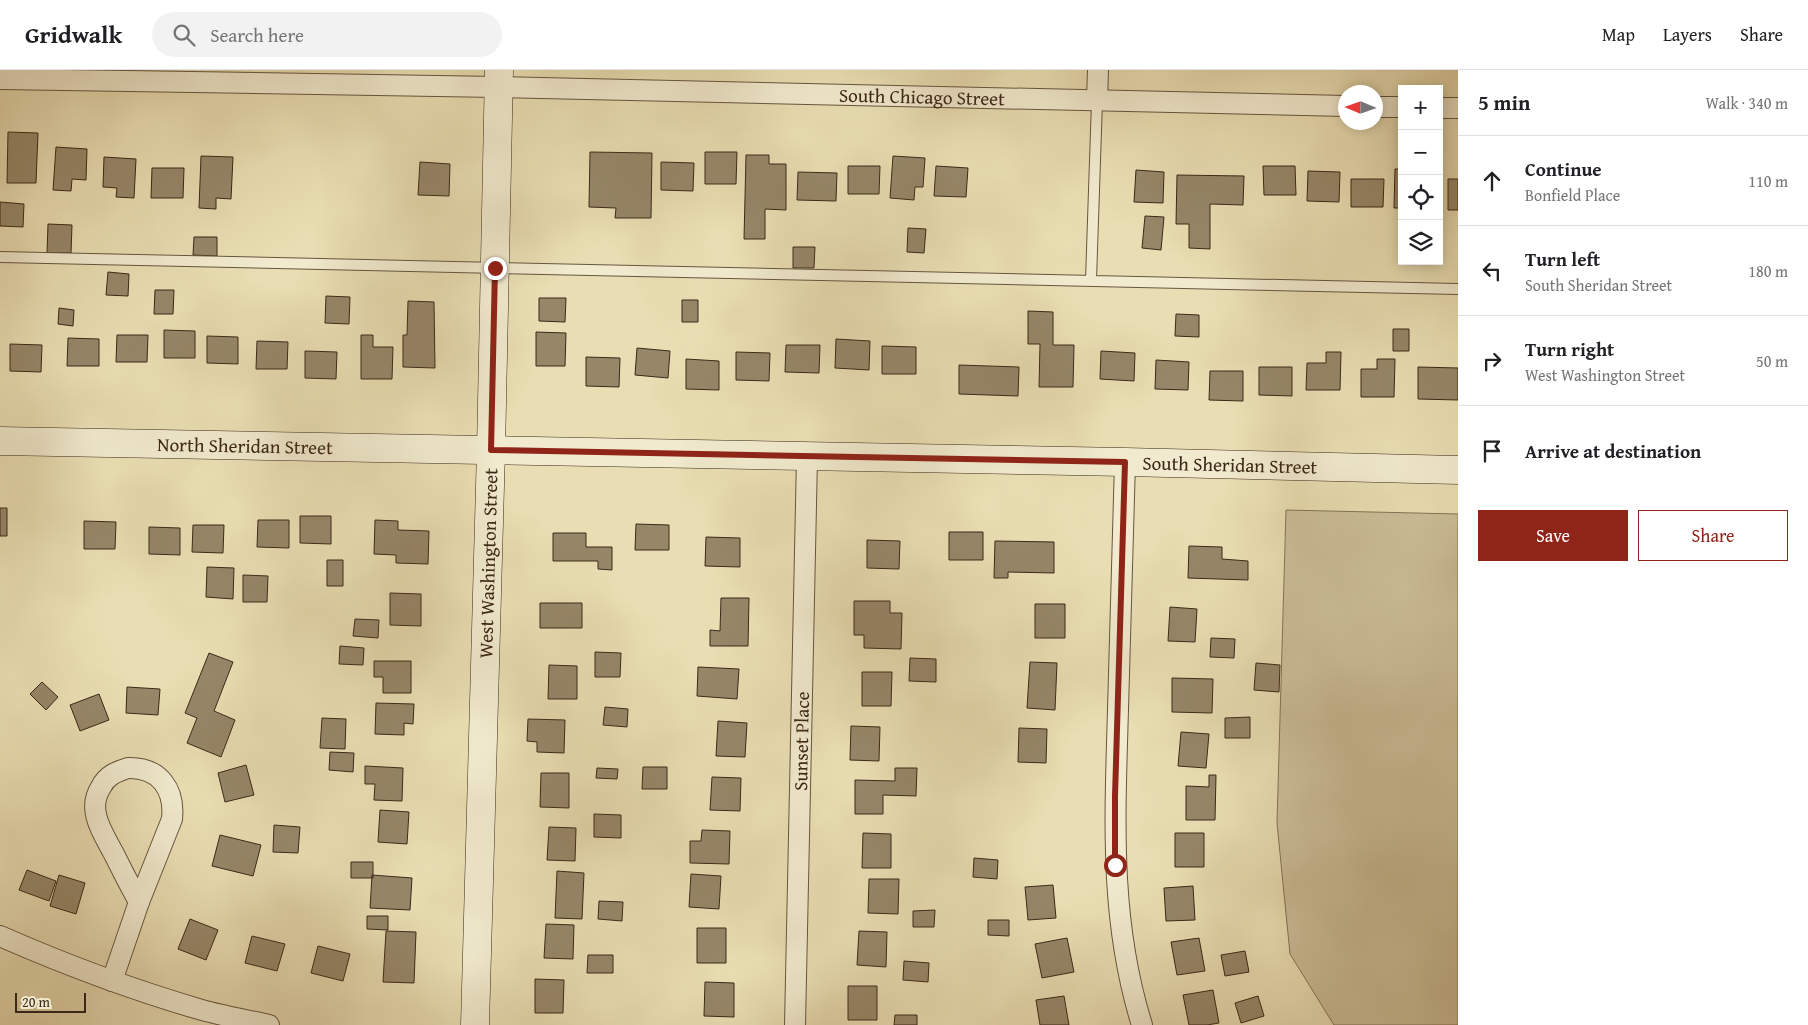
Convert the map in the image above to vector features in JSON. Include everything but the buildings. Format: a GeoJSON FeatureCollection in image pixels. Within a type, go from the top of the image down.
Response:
{"type":"FeatureCollection","features":[{"type":"Feature","properties":{"kind":"street"},"geometry":{"type":"LineString","coordinates":[[1097,101],[1098,70]]}},
{"type":"Feature","properties":{"kind":"street","name":"South Chicago Street"},"geometry":{"type":"LineString","coordinates":[[0,79],[498,78],[1097,101],[1338,106]]}},
{"type":"Feature","properties":{"kind":"street","name":"West Washington Street"},"geometry":{"type":"LineString","coordinates":[[475,1025],[491,450],[498,78]]}},
{"type":"Feature","properties":{"kind":"street"},"geometry":{"type":"LineString","coordinates":[[1383,107],[1398,107]]}},
{"type":"Feature","properties":{"kind":"street"},"geometry":{"type":"LineString","coordinates":[[1443,108],[1458,108]]}},
{"type":"Feature","properties":{"kind":"street","name":"North Sheridan Street"},"geometry":{"type":"LineString","coordinates":[[0,441],[491,450]]}},
{"type":"Feature","properties":{"kind":"street","name":"South Sheridan Street"},"geometry":{"type":"LineString","coordinates":[[491,450],[1458,470]]}},
{"type":"Feature","properties":{"kind":"street","name":"Sunset Place"},"geometry":{"type":"LineString","coordinates":[[795,1025],[807,457]]}},
{"type":"Feature","properties":{"kind":"street"},"geometry":{"type":"LineString","coordinates":[[1125,462],[1115,796],[1115,865],[1120,931],[1133,996],[1142,1025]]}},
{"type":"Feature","properties":{"kind":"street"},"geometry":{"type":"LineString","coordinates":[[112,981],[139,902],[172,819],[173,805],[170,791],[161,780],[149,772],[136,768],[115,772],[104,781],[96,793],[94,807],[98,824],[139,902]]}},
{"type":"Feature","properties":{"kind":"street"},"geometry":{"type":"LineString","coordinates":[[0,936],[43,955],[112,981],[204,1010],[269,1025]]}},
{"type":"Feature","properties":{"kind":"lane"},"geometry":{"type":"LineString","coordinates":[[1091,280],[1097,101]]}},
{"type":"Feature","properties":{"kind":"lane"},"geometry":{"type":"LineString","coordinates":[[0,257],[1458,289]]}},
{"type":"Feature","properties":{"kind":"shaded area"},"geometry":{"type":"Polygon","coordinates":[[[1286,510],[1458,514],[1458,1025],[1334,1025],[1290,954],[1277,823],[1286,510]]]}},
{"type":"Feature","properties":{"kind":"route"},"geometry":{"type":"LineString","coordinates":[[495,268],[491,450],[1125,462],[1115,796],[1115,865]]}}]}
